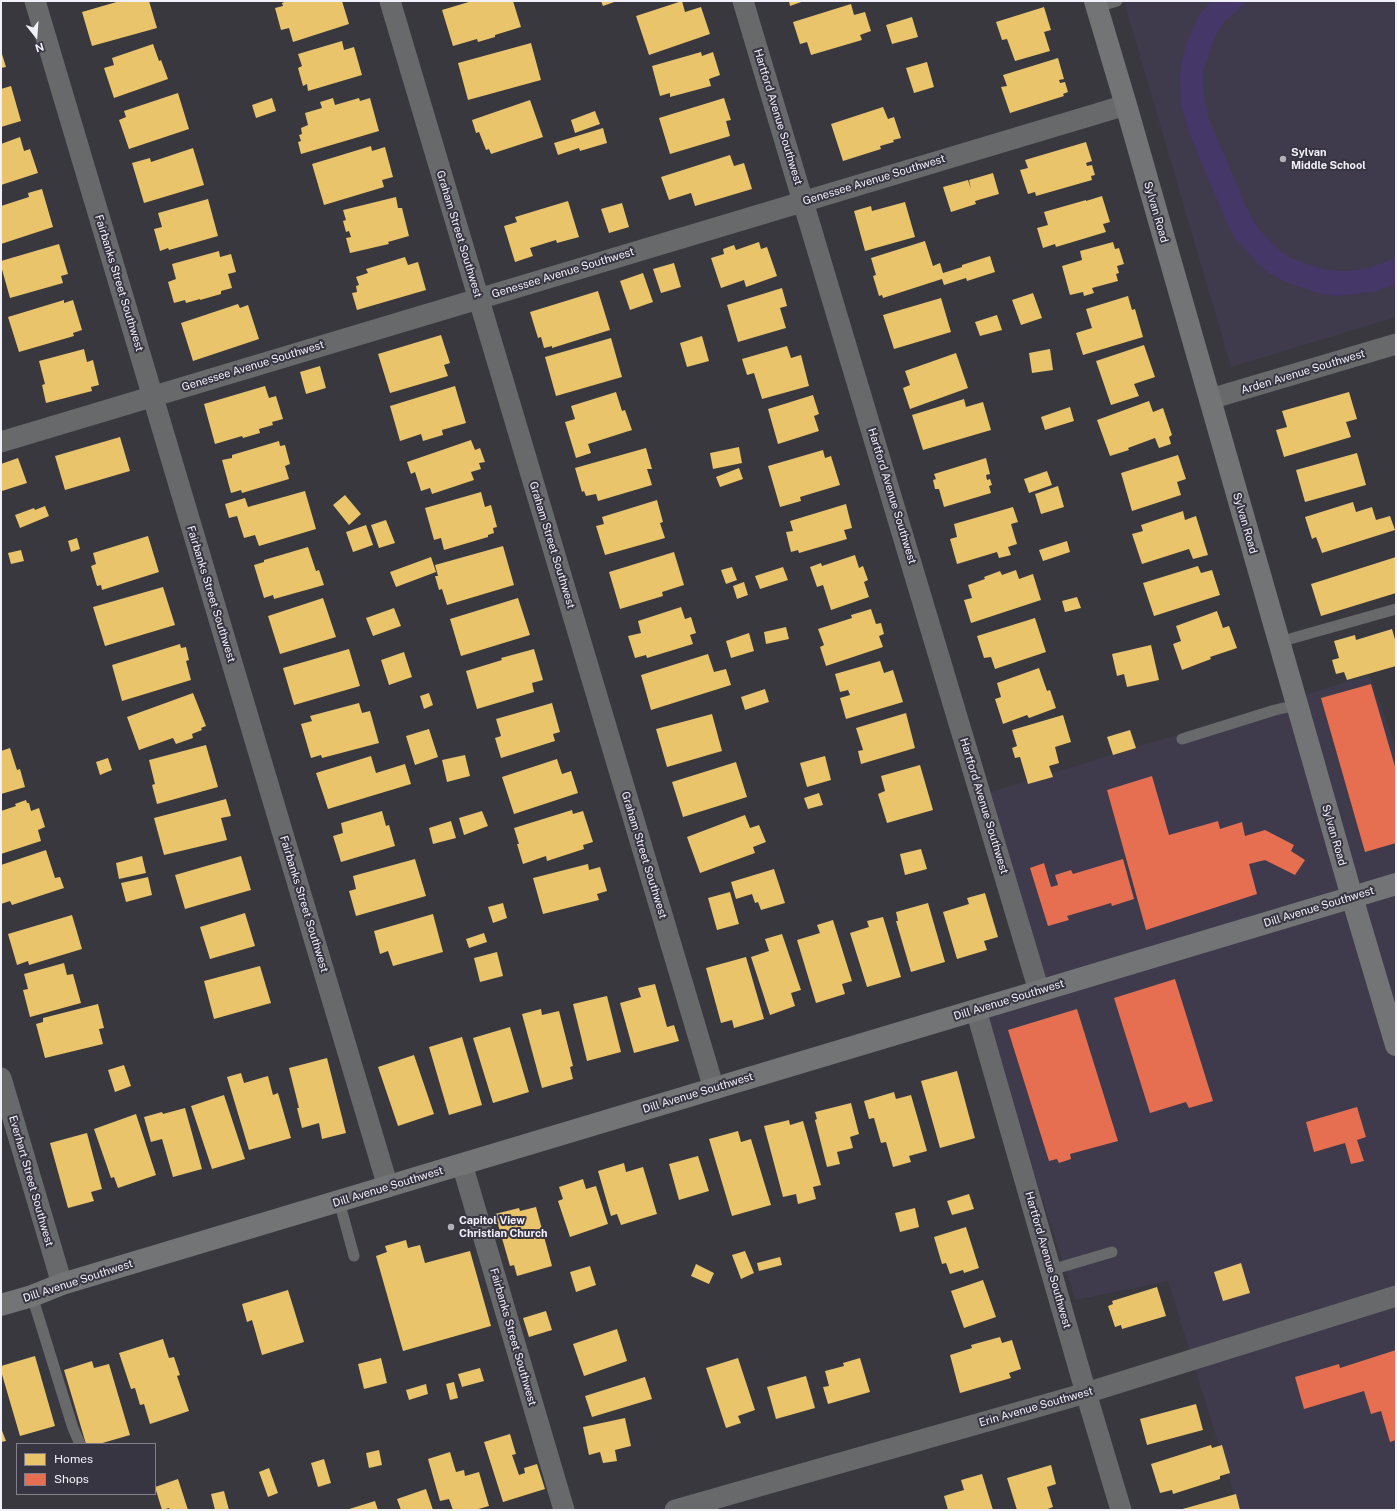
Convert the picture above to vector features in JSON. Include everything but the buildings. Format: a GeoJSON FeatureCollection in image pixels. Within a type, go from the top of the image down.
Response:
{"type":"FeatureCollection","features":[{"type":"Feature","properties":{"kind":"main road","name":"Sylvan Road"},"geometry":{"type":"LineString","coordinates":[[1103,3],[1126,105],[1352,897],[1396,1045]]}},
{"type":"Feature","properties":{"kind":"main road","name":"Dill Avenue Southwest"},"geometry":{"type":"LineString","coordinates":[[1,1305],[32,1296],[62,1284],[1396,884]]}},
{"type":"Feature","properties":{"kind":"street","name":"Fairbanks Street Southwest"},"geometry":{"type":"LineString","coordinates":[[35,1],[388,1187]]}},
{"type":"Feature","properties":{"kind":"street","name":"Graham Street Southwest"},"geometry":{"type":"LineString","coordinates":[[390,1],[714,1088]]}},
{"type":"Feature","properties":{"kind":"street","name":"Hartford Avenue Southwest"},"geometry":{"type":"LineString","coordinates":[[743,1],[1040,991]]}},
{"type":"Feature","properties":{"kind":"street","name":"Genessee Avenue Southwest"},"geometry":{"type":"LineString","coordinates":[[1,442],[1126,105]]}},
{"type":"Feature","properties":{"kind":"street","name":"Arden Avenue Southwest"},"geometry":{"type":"LineString","coordinates":[[1210,399],[1396,344]]}},
{"type":"Feature","properties":{"kind":"street","name":"Hartford Avenue Southwest"},"geometry":{"type":"LineString","coordinates":[[976,1010],[1121,1510]]}},
{"type":"Feature","properties":{"kind":"street","name":"Everhart Street Southwest"},"geometry":{"type":"LineString","coordinates":[[1,1078],[62,1284]]}},
{"type":"Feature","properties":{"kind":"street","name":"Fairbanks Street Southwest"},"geometry":{"type":"LineString","coordinates":[[462,1164],[564,1510]]}},
{"type":"Feature","properties":{"kind":"street","name":"Erin Avenue Southwest"},"geometry":{"type":"LineString","coordinates":[[674,1510],[1086,1393],[1396,1296]]}},
{"type":"Feature","properties":{"kind":"lane"},"geometry":{"type":"LineString","coordinates":[[1279,642],[1396,609]]}},
{"type":"Feature","properties":{"kind":"lane"},"geometry":{"type":"LineString","coordinates":[[1182,739],[1275,710],[1297,705]]}},
{"type":"Feature","properties":{"kind":"lane"},"geometry":{"type":"LineString","coordinates":[[339,1201],[354,1256]]}},
{"type":"Feature","properties":{"kind":"lane"},"geometry":{"type":"LineString","coordinates":[[1051,1270],[1112,1252]]}},
{"type":"Feature","properties":{"kind":"lane"},"geometry":{"type":"LineString","coordinates":[[32,1296],[73,1428],[80,1443]]}},
{"type":"Feature","properties":{"kind":"shaded area","name":"Sylvan Middle School"},"geometry":{"type":"Polygon","coordinates":[[[1124,1],[1396,1],[1396,317],[1231,367],[1124,1]]]}},
{"type":"Feature","properties":{"kind":"shaded area"},"geometry":{"type":"Polygon","coordinates":[[[1211,1],[1247,1],[1225,21],[1215,37],[1204,69],[1203,86],[1209,119],[1250,215],[1259,229],[1279,250],[1293,259],[1325,270],[1346,271],[1366,269],[1396,258],[1396,283],[1377,291],[1358,294],[1336,296],[1318,293],[1286,282],[1269,273],[1257,263],[1235,238],[1227,223],[1190,135],[1181,105],[1180,76],[1187,42],[1199,16],[1211,1]]]}},
{"type":"Feature","properties":{"kind":"shaded area"},"geometry":{"type":"Polygon","coordinates":[[[1369,675],[1396,747],[1396,1510],[1239,1510],[1168,1281],[1076,1300],[977,1004],[1044,981],[988,793],[1369,675]]]}},
{"type":"Feature","properties":{"kind":"place","name":"Sylvan Middle School"},"geometry":{"type":"Point","coordinates":[1283,159]}},
{"type":"Feature","properties":{"kind":"place","name":"Capitol View Christian Church"},"geometry":{"type":"Point","coordinates":[451,1227]}}]}
